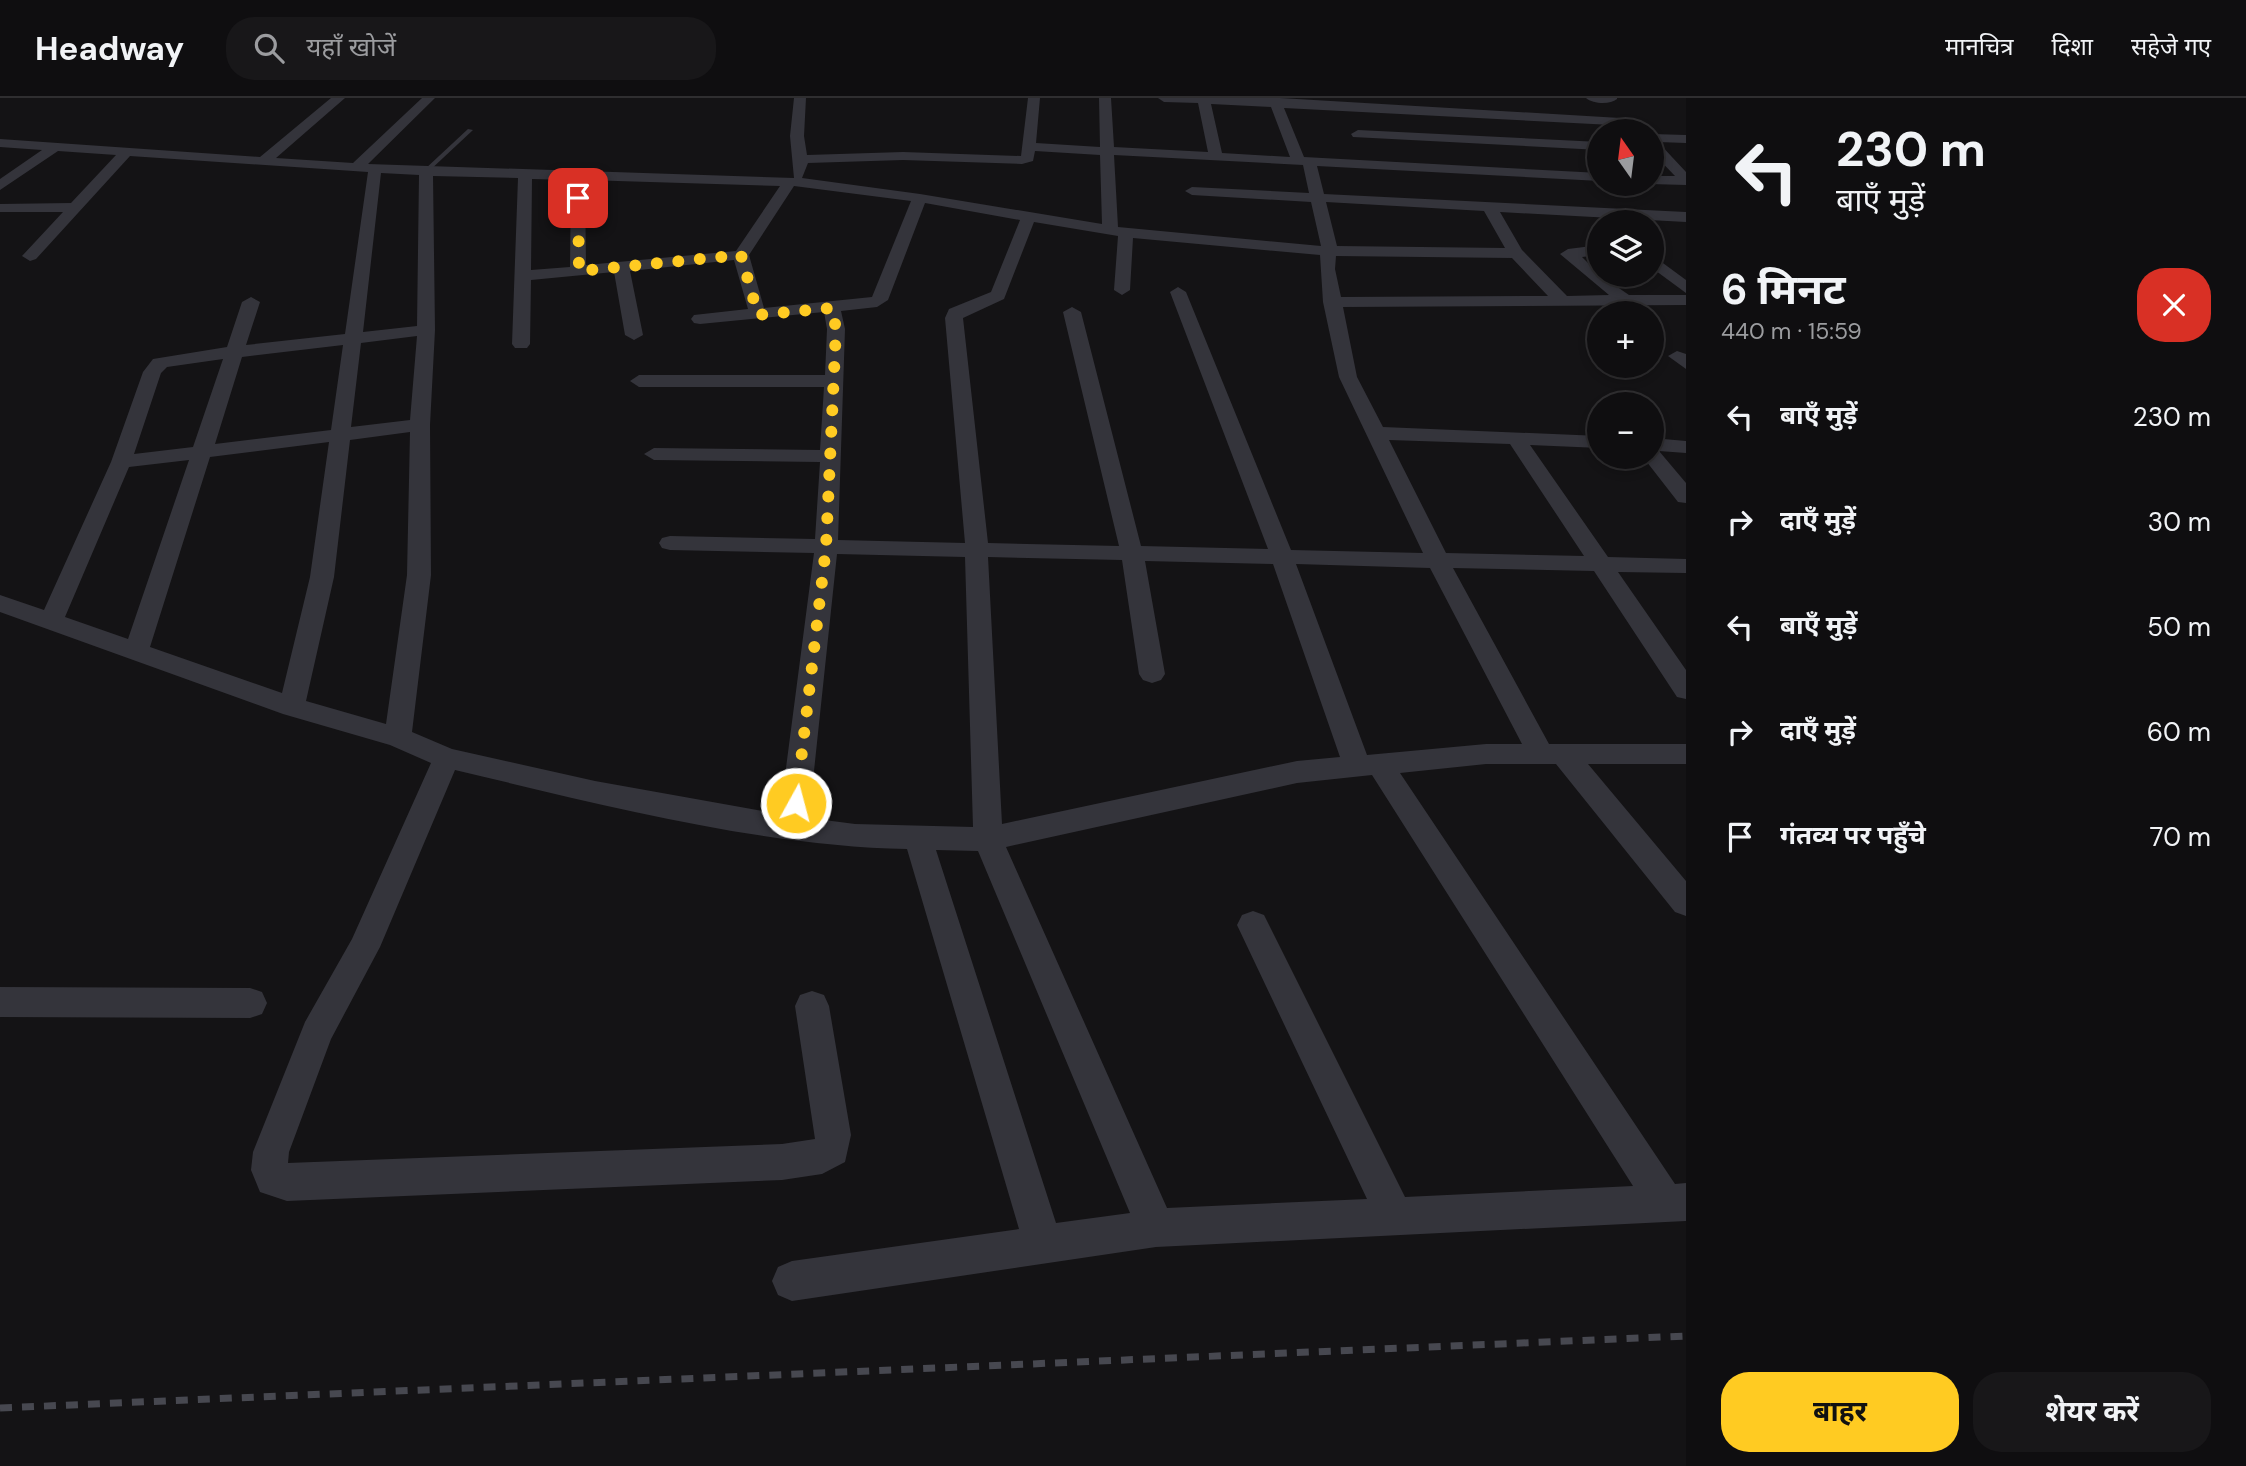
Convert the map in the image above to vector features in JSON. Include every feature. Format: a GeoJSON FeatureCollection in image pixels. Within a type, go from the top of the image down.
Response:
{"type":"FeatureCollection","features":[{"type":"Feature","properties":{"kind":"street"},"geometry":{"type":"LineString","coordinates":[[262,162],[339,98]]}},
{"type":"Feature","properties":{"kind":"street"},"geometry":{"type":"LineString","coordinates":[[292,707],[322,577],[342,435],[366,168],[429,98]]}},
{"type":"Feature","properties":{"kind":"street"},"geometry":{"type":"LineString","coordinates":[[523,275],[741,255],[802,167],[797,136],[800,98]]}},
{"type":"Feature","properties":{"kind":"street"},"geometry":{"type":"LineString","coordinates":[[800,159],[903,156],[1022,160],[1028,158],[1031,147],[1034,98]]}},
{"type":"Feature","properties":{"kind":"street"},"geometry":{"type":"LineString","coordinates":[[1105,98],[1122,290]]}},
{"type":"Feature","properties":{"kind":"street"},"geometry":{"type":"LineString","coordinates":[[1164,98],[1369,103],[1587,123]]}},
{"type":"Feature","properties":{"kind":"street"},"geometry":{"type":"LineString","coordinates":[[1441,98],[1452,112]]}},
{"type":"Feature","properties":{"kind":"street"},"geometry":{"type":"LineString","coordinates":[[1478,98],[1489,114]]}},
{"type":"Feature","properties":{"kind":"street"},"geometry":{"type":"LineString","coordinates":[[1592,98],[1610,99],[1629,119]]}},
{"type":"Feature","properties":{"kind":"street"},"geometry":{"type":"LineString","coordinates":[[1203,99],[1216,156]]}},
{"type":"Feature","properties":{"kind":"street"},"geometry":{"type":"LineString","coordinates":[[1275,101],[1318,197],[1329,251],[1327,269],[1332,302],[1348,377],[1437,561],[1552,754],[1686,903]]}},
{"type":"Feature","properties":{"kind":"street"},"geometry":{"type":"LineString","coordinates":[[1358,134],[1587,145]]}},
{"type":"Feature","properties":{"kind":"street"},"geometry":{"type":"LineString","coordinates":[[1664,143],[1686,139]]}},
{"type":"Feature","properties":{"kind":"street"},"geometry":{"type":"LineString","coordinates":[[0,143],[426,171],[793,182],[920,198],[1118,232],[1199,234],[1329,251],[1517,253]]}},
{"type":"Feature","properties":{"kind":"street"},"geometry":{"type":"LineString","coordinates":[[0,186],[55,147]]}},
{"type":"Feature","properties":{"kind":"street"},"geometry":{"type":"LineString","coordinates":[[1031,147],[1109,150],[1191,179],[1318,197],[1489,206],[1587,215]]}},
{"type":"Feature","properties":{"kind":"street"},"geometry":{"type":"LineString","coordinates":[[30,256],[125,153]]}},
{"type":"Feature","properties":{"kind":"street"},"geometry":{"type":"LineString","coordinates":[[1191,179],[1216,156],[1587,176]]}},
{"type":"Feature","properties":{"kind":"street"},"geometry":{"type":"LineString","coordinates":[[1664,157],[1686,181]]}},
{"type":"Feature","properties":{"kind":"street"},"geometry":{"type":"LineString","coordinates":[[398,737],[419,575],[420,425],[426,330],[426,171]]}},
{"type":"Feature","properties":{"kind":"street"},"geometry":{"type":"LineString","coordinates":[[521,344],[525,173]]}},
{"type":"Feature","properties":{"kind":"street"},"geometry":{"type":"LineString","coordinates":[[578,174],[579,271]]}},
{"type":"Feature","properties":{"kind":"street"},"geometry":{"type":"LineString","coordinates":[[1664,180],[1686,181]]}},
{"type":"Feature","properties":{"kind":"street"},"geometry":{"type":"LineString","coordinates":[[700,319],[877,302],[882,296],[920,198]]}},
{"type":"Feature","properties":{"kind":"street"},"geometry":{"type":"LineString","coordinates":[[1489,206],[1517,253],[1563,301]]}},
{"type":"Feature","properties":{"kind":"street"},"geometry":{"type":"LineString","coordinates":[[0,208],[75,207]]}},
{"type":"Feature","properties":{"kind":"street"},"geometry":{"type":"LineString","coordinates":[[1029,216],[998,295],[955,313],[954,318],[977,551],[988,839],[1156,1228]]}},
{"type":"Feature","properties":{"kind":"street"},"geometry":{"type":"LineString","coordinates":[[1664,217],[1686,217]]}},
{"type":"Feature","properties":{"kind":"street"},"geometry":{"type":"LineString","coordinates":[[1587,252],[1569,254],[1587,269]]}},
{"type":"Feature","properties":{"kind":"street"},"geometry":{"type":"LineString","coordinates":[[741,255],[758,315]]}},
{"type":"Feature","properties":{"kind":"street"},"geometry":{"type":"LineString","coordinates":[[621,267],[634,335]]}},
{"type":"Feature","properties":{"kind":"street"},"geometry":{"type":"LineString","coordinates":[[1664,270],[1686,288]]}},
{"type":"Feature","properties":{"kind":"street"},"geometry":{"type":"LineString","coordinates":[[1609,287],[1626,301],[1686,300]]}},
{"type":"Feature","properties":{"kind":"street"},"geometry":{"type":"LineString","coordinates":[[1178,292],[1282,557],[1368,765],[1676,1203]]}},
{"type":"Feature","properties":{"kind":"street"},"geometry":{"type":"LineString","coordinates":[[1332,302],[1587,301]]}},
{"type":"Feature","properties":{"kind":"street"},"geometry":{"type":"LineString","coordinates":[[137,650],[205,451],[251,303]]}},
{"type":"Feature","properties":{"kind":"street"},"geometry":{"type":"LineString","coordinates":[[793,828],[826,547],[836,329],[832,308]]}},
{"type":"Feature","properties":{"kind":"street"},"geometry":{"type":"LineString","coordinates":[[1072,312],[1132,554],[1152,674]]}},
{"type":"Feature","properties":{"kind":"street"},"geometry":{"type":"LineString","coordinates":[[51,621],[121,462],[152,372],[160,363],[426,330]]}},
{"type":"Feature","properties":{"kind":"street"},"geometry":{"type":"LineString","coordinates":[[639,381],[834,381]]}},
{"type":"Feature","properties":{"kind":"street"},"geometry":{"type":"LineString","coordinates":[[121,462],[420,425]]}},
{"type":"Feature","properties":{"kind":"street"},"geometry":{"type":"LineString","coordinates":[[1376,433],[1587,442]]}},
{"type":"Feature","properties":{"kind":"street"},"geometry":{"type":"LineString","coordinates":[[1516,439],[1686,690]]}},
{"type":"Feature","properties":{"kind":"street"},"geometry":{"type":"LineString","coordinates":[[1664,445],[1686,447]]}},
{"type":"Feature","properties":{"kind":"street"},"geometry":{"type":"LineString","coordinates":[[654,454],[830,456]]}},
{"type":"Feature","properties":{"kind":"street"},"geometry":{"type":"LineString","coordinates":[[1663,469],[1686,497]]}},
{"type":"Feature","properties":{"kind":"street"},"geometry":{"type":"LineString","coordinates":[[670,543],[1686,566]]}},
{"type":"Feature","properties":{"kind":"street"},"geometry":{"type":"LineString","coordinates":[[0,603],[292,707],[398,737],[447,758],[595,792],[793,828],[855,836],[988,839],[1297,772],[1486,754],[1686,754]]}},
{"type":"Feature","properties":{"kind":"street"},"geometry":{"type":"LineString","coordinates":[[447,758],[364,947],[317,1033],[271,1152],[270,1170],[273,1180],[287,1182],[754,1163],[822,1156],[832,1149],[833,1135],[812,1006]]}},
{"type":"Feature","properties":{"kind":"street"},"geometry":{"type":"LineString","coordinates":[[918,838],[1043,1244]]}},
{"type":"Feature","properties":{"kind":"street"},"geometry":{"type":"LineString","coordinates":[[1253,925],[1395,1216]]}},
{"type":"Feature","properties":{"kind":"street"},"geometry":{"type":"LineString","coordinates":[[0,1002],[250,1003]]}},
{"type":"Feature","properties":{"kind":"street"},"geometry":{"type":"LineString","coordinates":[[792,1281],[1156,1228],[1676,1203]]}},
{"type":"Feature","properties":{"kind":"lane"},"geometry":{"type":"LineString","coordinates":[[426,171],[470,130]]}},
{"type":"Feature","properties":{"kind":"railway"},"geometry":{"type":"LineString","coordinates":[[0,1408],[1686,1336]]}},
{"type":"Feature","properties":{"kind":"route"},"geometry":{"type":"LineString","coordinates":[[578,198],[579,271],[741,255],[758,315],[832,308],[836,329],[826,547],[796,803]]}}]}
